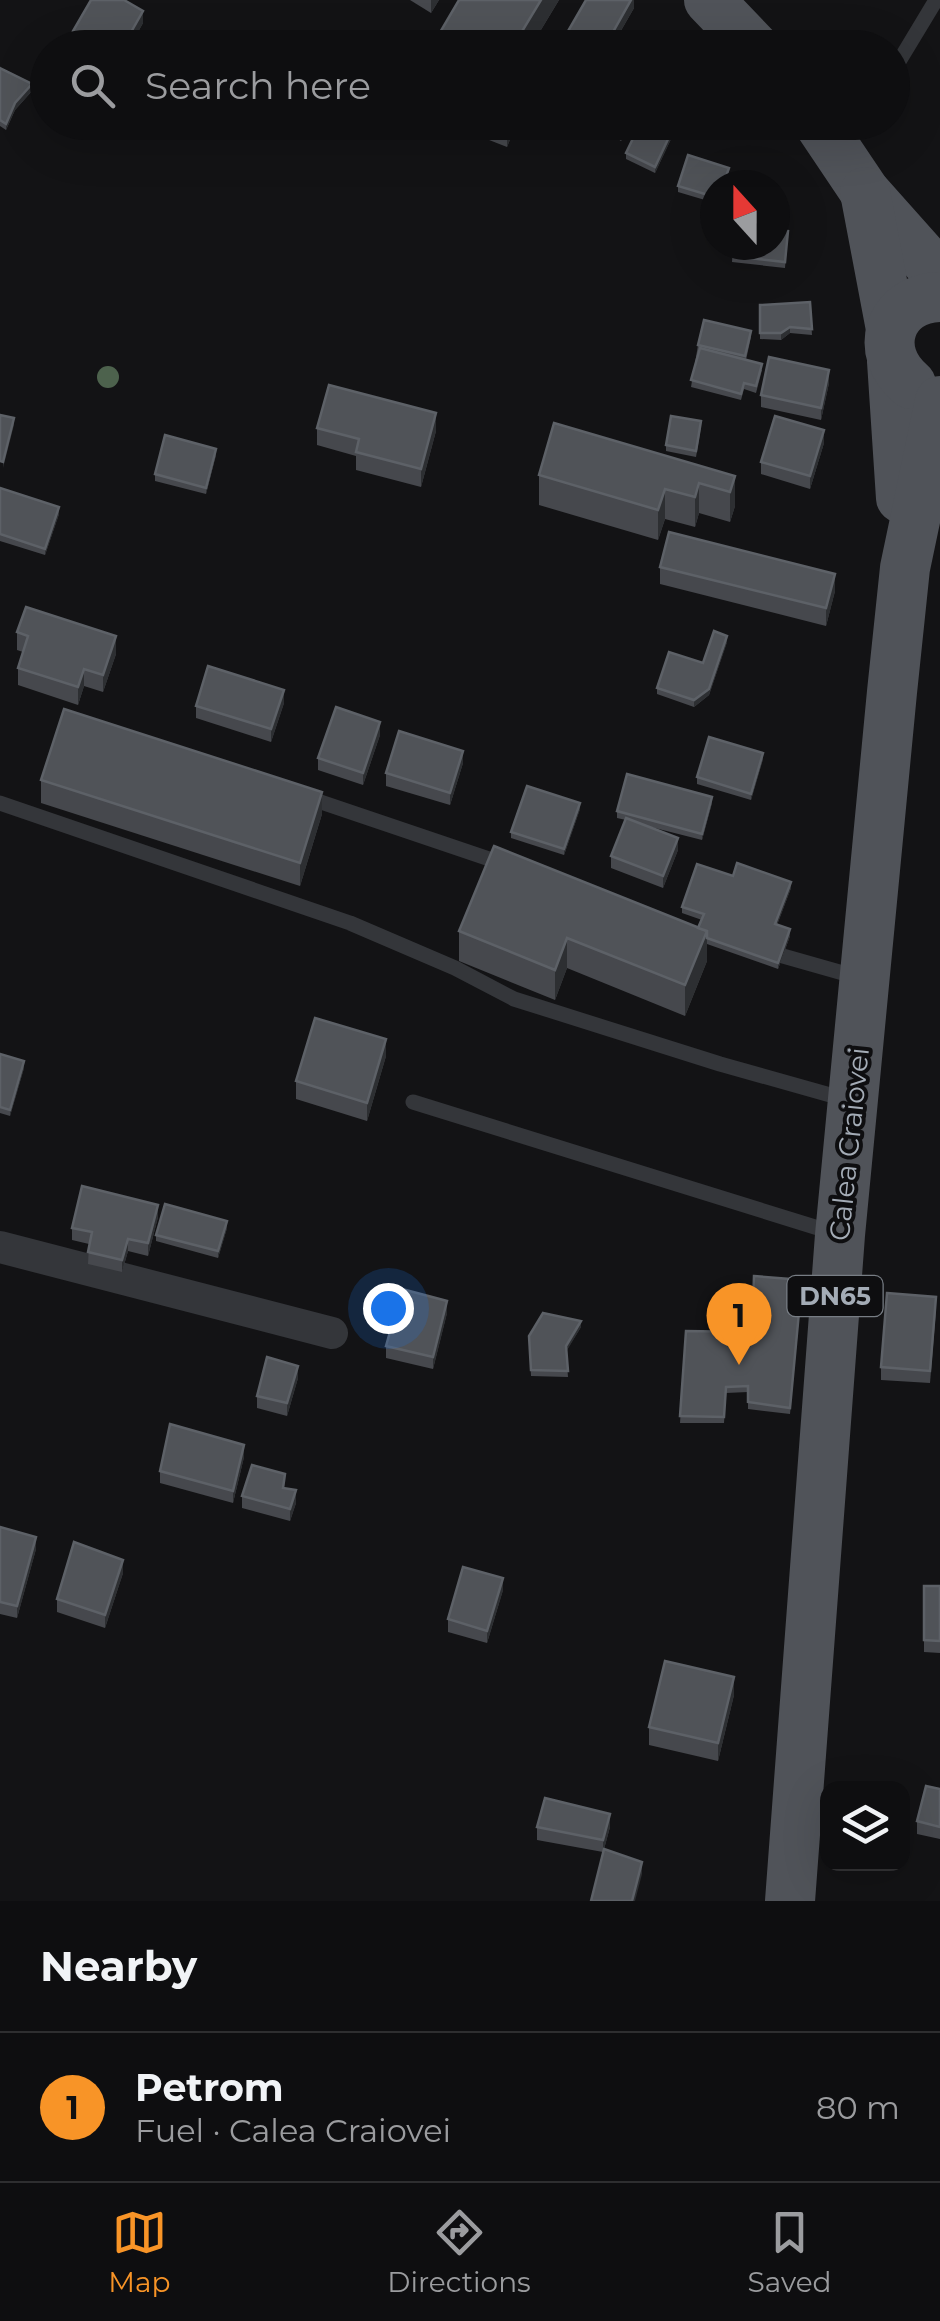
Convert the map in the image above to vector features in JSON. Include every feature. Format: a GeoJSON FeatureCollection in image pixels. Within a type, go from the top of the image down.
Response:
{"type":"FeatureCollection","features":[{"type":"Feature","properties":{"kind":"main road"},"geometry":{"type":"LineString","coordinates":[[709,0],[738,30]]}},
{"type":"Feature","properties":{"kind":"main road","name":"Calea Craiovei"},"geometry":{"type":"LineString","coordinates":[[842,140],[865,192],[892,345],[905,568]]}},
{"type":"Feature","properties":{"kind":"main road","name":"Calea Craiovei"},"geometry":{"type":"LineString","coordinates":[[865,192],[940,276]]}},
{"type":"Feature","properties":{"kind":"main road"},"geometry":{"type":"LineString","coordinates":[[940,296],[926,297],[899,314],[892,345],[900,375],[926,390],[940,391]]}},
{"type":"Feature","properties":{"kind":"main road","name":"Calea Craiovei"},"geometry":{"type":"LineString","coordinates":[[790,1901],[840,1235],[905,568],[940,401]]}},
{"type":"Feature","properties":{"kind":"street"},"geometry":{"type":"LineString","coordinates":[[0,1247],[332,1334]]}},
{"type":"Feature","properties":{"kind":"lane"},"geometry":{"type":"LineString","coordinates":[[910,43],[936,0]]}},
{"type":"Feature","properties":{"kind":"lane"},"geometry":{"type":"LineString","coordinates":[[290,791],[513,868]]}},
{"type":"Feature","properties":{"kind":"lane"},"geometry":{"type":"LineString","coordinates":[[0,803],[350,923],[514,999],[852,1101]]}},
{"type":"Feature","properties":{"kind":"lane"},"geometry":{"type":"LineString","coordinates":[[783,956],[866,980]]}},
{"type":"Feature","properties":{"kind":"lane"},"geometry":{"type":"LineString","coordinates":[[412,1102],[840,1235]]}},
{"type":"Feature","properties":{"kind":"building"},"geometry":{"type":"Polygon","coordinates":[[[91,0],[124,0],[143,11],[132,30],[74,30],[91,0]]]}},
{"type":"Feature","properties":{"kind":"building"},"geometry":{"type":"Polygon","coordinates":[[[459,0],[541,0],[523,30],[441,30],[459,0]]]}},
{"type":"Feature","properties":{"kind":"building"},"geometry":{"type":"Polygon","coordinates":[[[586,0],[631,0],[614,30],[569,30],[586,0]]]}},
{"type":"Feature","properties":{"kind":"building"},"geometry":{"type":"Polygon","coordinates":[[[0,68],[30,86],[15,103],[6,124],[0,120],[0,68]]]}},
{"type":"Feature","properties":{"kind":"building"},"geometry":{"type":"Polygon","coordinates":[[[632,140],[668,140],[655,167],[626,153],[632,140]]]}},
{"type":"Feature","properties":{"kind":"building"},"geometry":{"type":"Polygon","coordinates":[[[688,155],[729,168],[700,170],[700,193],[678,186],[688,155]]]}},
{"type":"Feature","properties":{"kind":"building"},"geometry":{"type":"Polygon","coordinates":[[[810,302],[812,329],[790,327],[781,333],[760,333],[760,305],[810,302]]]}},
{"type":"Feature","properties":{"kind":"building"},"geometry":{"type":"Polygon","coordinates":[[[704,320],[751,331],[745,356],[698,345],[704,320]]]}},
{"type":"Feature","properties":{"kind":"building"},"geometry":{"type":"Polygon","coordinates":[[[700,348],[762,364],[756,386],[744,383],[741,394],[691,380],[700,348]]]}},
{"type":"Feature","properties":{"kind":"building"},"geometry":{"type":"Polygon","coordinates":[[[769,357],[829,370],[821,408],[761,395],[769,357]]]}},
{"type":"Feature","properties":{"kind":"building"},"geometry":{"type":"Polygon","coordinates":[[[329,385],[436,413],[421,469],[356,452],[359,439],[317,428],[329,385]]]}},
{"type":"Feature","properties":{"kind":"building"},"geometry":{"type":"Polygon","coordinates":[[[0,415],[14,418],[3,462],[0,461],[0,415]]]}},
{"type":"Feature","properties":{"kind":"building"},"geometry":{"type":"Polygon","coordinates":[[[671,416],[701,421],[696,451],[666,445],[671,416]]]}},
{"type":"Feature","properties":{"kind":"building"},"geometry":{"type":"Polygon","coordinates":[[[775,416],[824,430],[810,476],[761,462],[775,416]]]}},
{"type":"Feature","properties":{"kind":"building"},"geometry":{"type":"Polygon","coordinates":[[[554,423],[735,476],[730,492],[699,483],[695,497],[665,489],[658,510],[539,475],[554,423]]]}},
{"type":"Feature","properties":{"kind":"building"},"geometry":{"type":"Polygon","coordinates":[[[165,435],[216,449],[206,488],[155,474],[165,435]]]}},
{"type":"Feature","properties":{"kind":"building"},"geometry":{"type":"Polygon","coordinates":[[[0,488],[59,507],[45,549],[0,534],[0,488]]]}},
{"type":"Feature","properties":{"kind":"building"},"geometry":{"type":"Polygon","coordinates":[[[669,532],[835,574],[826,608],[660,567],[669,532]]]}},
{"type":"Feature","properties":{"kind":"building"},"geometry":{"type":"Polygon","coordinates":[[[26,607],[116,636],[103,675],[84,669],[78,687],[18,668],[28,636],[17,632],[26,607]]]}},
{"type":"Feature","properties":{"kind":"building"},"geometry":{"type":"Polygon","coordinates":[[[714,631],[727,636],[709,689],[694,700],[657,688],[669,652],[703,663],[714,631]]]}},
{"type":"Feature","properties":{"kind":"building"},"geometry":{"type":"Polygon","coordinates":[[[208,666],[284,690],[271,729],[196,706],[208,666]]]}},
{"type":"Feature","properties":{"kind":"building"},"geometry":{"type":"Polygon","coordinates":[[[336,707],[380,722],[363,773],[318,758],[336,707]]]}},
{"type":"Feature","properties":{"kind":"building"},"geometry":{"type":"Polygon","coordinates":[[[64,709],[322,792],[300,863],[41,780],[64,709]]]}},
{"type":"Feature","properties":{"kind":"building"},"geometry":{"type":"Polygon","coordinates":[[[399,731],[463,751],[450,793],[386,773],[399,731]]]}},
{"type":"Feature","properties":{"kind":"building"},"geometry":{"type":"Polygon","coordinates":[[[709,737],[763,753],[751,794],[697,777],[709,737]]]}},
{"type":"Feature","properties":{"kind":"building"},"geometry":{"type":"Polygon","coordinates":[[[627,774],[712,797],[702,834],[617,811],[627,774]]]}},
{"type":"Feature","properties":{"kind":"building"},"geometry":{"type":"Polygon","coordinates":[[[527,786],[580,803],[564,849],[511,832],[527,786]]]}},
{"type":"Feature","properties":{"kind":"building"},"geometry":{"type":"Polygon","coordinates":[[[626,818],[678,838],[663,876],[611,856],[626,818]]]}},
{"type":"Feature","properties":{"kind":"building"},"geometry":{"type":"Polygon","coordinates":[[[494,846],[707,931],[685,985],[567,938],[555,970],[459,931],[494,846]]]}},
{"type":"Feature","properties":{"kind":"building"},"geometry":{"type":"Polygon","coordinates":[[[737,863],[791,882],[775,924],[790,929],[778,963],[707,938],[707,931],[698,928],[704,914],[682,907],[697,864],[733,876],[737,863]]]}},
{"type":"Feature","properties":{"kind":"building"},"geometry":{"type":"Polygon","coordinates":[[[315,1018],[386,1039],[367,1103],[296,1081],[315,1018]]]}},
{"type":"Feature","properties":{"kind":"building"},"geometry":{"type":"Polygon","coordinates":[[[0,1054],[24,1061],[10,1110],[0,1107],[0,1054]]]}},
{"type":"Feature","properties":{"kind":"building"},"geometry":{"type":"Polygon","coordinates":[[[82,1186],[158,1205],[148,1243],[128,1239],[122,1260],[88,1252],[92,1232],[72,1228],[82,1186]]]}},
{"type":"Feature","properties":{"kind":"building"},"geometry":{"type":"Polygon","coordinates":[[[165,1204],[227,1221],[218,1251],[156,1235],[165,1204]]]}},
{"type":"Feature","properties":{"kind":"building"},"geometry":{"type":"Polygon","coordinates":[[[754,1276],[802,1280],[790,1408],[748,1402],[748,1386],[726,1387],[724,1417],[680,1416],[686,1331],[752,1332],[754,1276]]]}},
{"type":"Feature","properties":{"kind":"building"},"geometry":{"type":"Polygon","coordinates":[[[402,1289],[447,1301],[433,1357],[386,1346],[402,1289]]]}},
{"type":"Feature","properties":{"kind":"building"},"geometry":{"type":"Polygon","coordinates":[[[887,1293],[936,1297],[930,1371],[881,1367],[887,1293]]]}},
{"type":"Feature","properties":{"kind":"building"},"geometry":{"type":"Polygon","coordinates":[[[543,1313],[581,1321],[566,1346],[568,1371],[531,1370],[529,1336],[543,1313]]]}},
{"type":"Feature","properties":{"kind":"building"},"geometry":{"type":"Polygon","coordinates":[[[267,1357],[298,1366],[287,1403],[257,1396],[267,1357]]]}},
{"type":"Feature","properties":{"kind":"building"},"geometry":{"type":"Polygon","coordinates":[[[170,1424],[244,1445],[233,1491],[160,1471],[170,1424]]]}},
{"type":"Feature","properties":{"kind":"building"},"geometry":{"type":"Polygon","coordinates":[[[252,1465],[285,1474],[283,1488],[296,1490],[290,1509],[242,1496],[252,1465]]]}},
{"type":"Feature","properties":{"kind":"building"},"geometry":{"type":"Polygon","coordinates":[[[0,1527],[36,1537],[17,1606],[0,1602],[0,1527]]]}},
{"type":"Feature","properties":{"kind":"building"},"geometry":{"type":"Polygon","coordinates":[[[74,1542],[123,1560],[105,1615],[57,1599],[74,1542]]]}},
{"type":"Feature","properties":{"kind":"building"},"geometry":{"type":"Polygon","coordinates":[[[463,1567],[503,1578],[487,1631],[448,1619],[463,1567]]]}},
{"type":"Feature","properties":{"kind":"building"},"geometry":{"type":"Polygon","coordinates":[[[924,1586],[940,1586],[940,1641],[924,1640],[924,1586]]]}},
{"type":"Feature","properties":{"kind":"building"},"geometry":{"type":"Polygon","coordinates":[[[665,1661],[734,1677],[718,1743],[649,1727],[665,1661]]]}},
{"type":"Feature","properties":{"kind":"building"},"geometry":{"type":"Polygon","coordinates":[[[926,1786],[940,1789],[940,1827],[917,1821],[926,1786]]]}},
{"type":"Feature","properties":{"kind":"building"},"geometry":{"type":"Polygon","coordinates":[[[545,1798],[610,1814],[603,1840],[537,1827],[545,1798]]]}},
{"type":"Feature","properties":{"kind":"building"},"geometry":{"type":"Polygon","coordinates":[[[604,1849],[642,1862],[632,1901],[591,1901],[604,1849]]]}},
{"type":"Feature","properties":{"kind":"place","name":"Petrom"},"geometry":{"type":"Point","coordinates":[739,1365]}}]}
